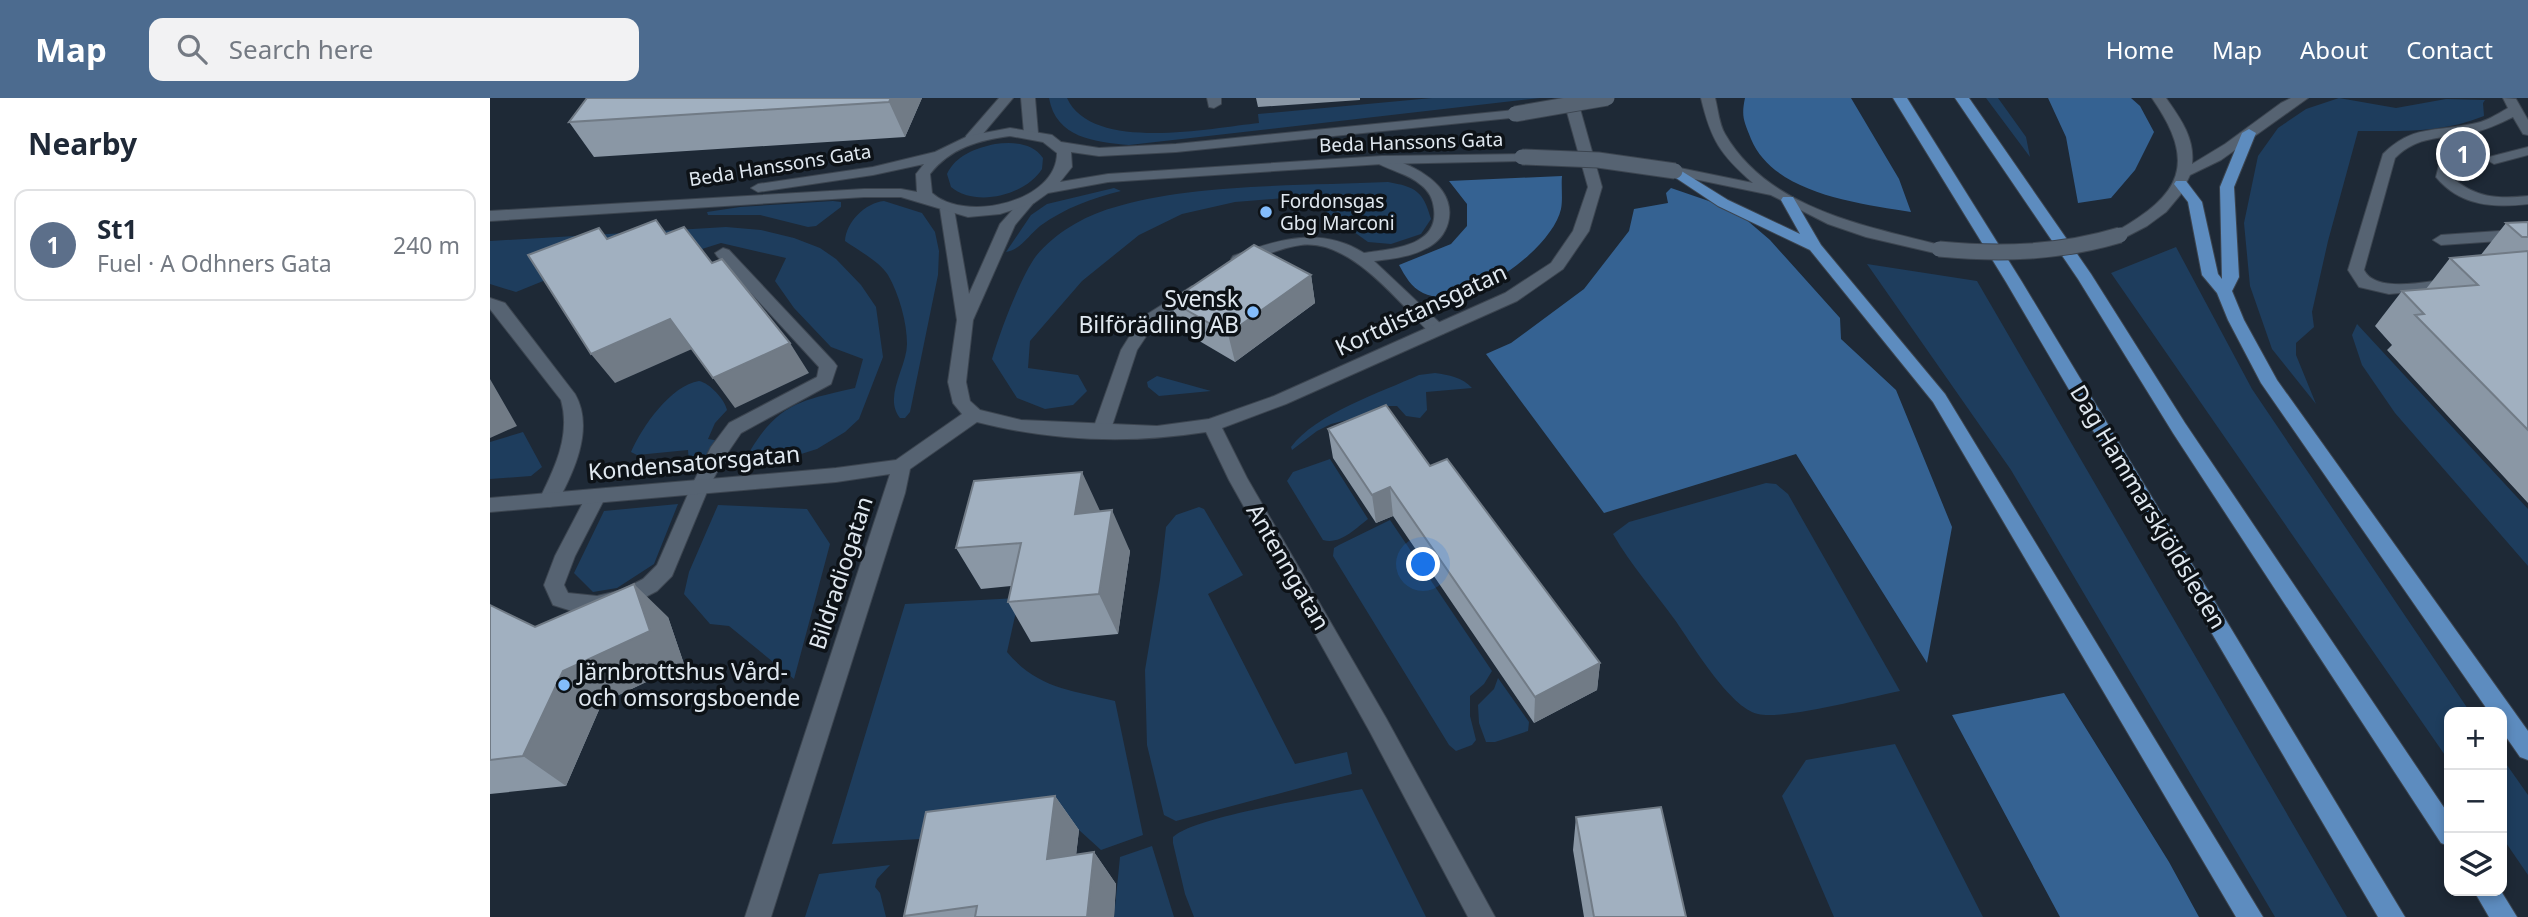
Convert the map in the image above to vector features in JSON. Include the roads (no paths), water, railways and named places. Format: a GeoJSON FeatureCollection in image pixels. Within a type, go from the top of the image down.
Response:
{"type":"FeatureCollection","features":[{"type":"Feature","properties":{"kind":"main road","name":"Dag Hammarskjöldsleden"},"geometry":{"type":"LineString","coordinates":[[1900,98],[2014,282],[2392,917]]}},
{"type":"Feature","properties":{"kind":"main road"},"geometry":{"type":"LineString","coordinates":[[1962,98],[2085,278],[2179,428],[2448,833]]}},
{"type":"Feature","properties":{"kind":"main road"},"geometry":{"type":"LineString","coordinates":[[2224,291],[2231,277],[2227,187],[2249,133]]}},
{"type":"Feature","properties":{"kind":"main road"},"geometry":{"type":"LineString","coordinates":[[1675,172],[1724,203],[1815,247]]}},
{"type":"Feature","properties":{"kind":"main road"},"geometry":{"type":"LineString","coordinates":[[2183,178],[2195,202],[2210,275],[2224,291],[2236,320],[2270,383],[2498,707]]}},
{"type":"Feature","properties":{"kind":"main road"},"geometry":{"type":"LineString","coordinates":[[1782,196],[1815,247],[1939,398],[2250,917]]}},
{"type":"Feature","properties":{"kind":"main road"},"geometry":{"type":"LineString","coordinates":[[2507,720],[2528,750]]}},
{"type":"Feature","properties":{"kind":"main road"},"geometry":{"type":"LineString","coordinates":[[2489,896],[2504,917]]}},
{"type":"Feature","properties":{"kind":"street"},"geometry":{"type":"LineString","coordinates":[[971,139],[1006,98]]}},
{"type":"Feature","properties":{"kind":"street"},"geometry":{"type":"LineString","coordinates":[[1028,98],[1031,133]]}},
{"type":"Feature","properties":{"kind":"street","name":"Kortdistansgatan"},"geometry":{"type":"LineString","coordinates":[[1211,425],[1280,400],[1511,297],[1557,266],[1581,231],[1595,187],[1570,98]]}},
{"type":"Feature","properties":{"kind":"street","name":"Beda Hanssons Gata"},"geometry":{"type":"LineString","coordinates":[[1060,146],[1099,152],[1176,149],[1516,114],[1607,98]]}},
{"type":"Feature","properties":{"kind":"street"},"geometry":{"type":"LineString","coordinates":[[1708,98],[1710,116],[1722,141],[1744,167],[1782,196],[1814,213],[1863,232],[1939,249],[1995,254],[2038,253],[2086,245],[2120,235],[2159,212],[2183,178],[2204,166],[2266,118],[2301,98]]}},
{"type":"Feature","properties":{"kind":"street"},"geometry":{"type":"LineString","coordinates":[[2159,98],[2174,118],[2184,140],[2183,178]]}},
{"type":"Feature","properties":{"kind":"street"},"geometry":{"type":"LineString","coordinates":[[2475,281],[2384,289],[2368,286],[2361,280],[2356,270],[2388,157],[2399,142],[2420,135],[2484,125],[2512,104],[2528,131]]}},
{"type":"Feature","properties":{"kind":"street","name":"Beda Hanssons Gata"},"geometry":{"type":"LineString","coordinates":[[490,216],[625,208],[864,193],[901,193],[930,200],[947,209],[983,212],[1029,200],[1048,189],[1058,181],[1066,164],[1066,154],[1051,139],[1031,133],[1010,132],[971,139],[939,155],[873,171],[625,208]]}},
{"type":"Feature","properties":{"kind":"street"},"geometry":{"type":"LineString","coordinates":[[2494,160],[2528,151]]}},
{"type":"Feature","properties":{"kind":"street"},"geometry":{"type":"LineString","coordinates":[[930,200],[923,191],[921,181],[929,164],[939,155]]}},
{"type":"Feature","properties":{"kind":"street","name":"Beda Hanssons Gata"},"geometry":{"type":"LineString","coordinates":[[1048,189],[1108,178],[1382,160],[1522,158],[1598,160],[1675,172],[1782,196]]}},
{"type":"Feature","properties":{"kind":"street"},"geometry":{"type":"LineString","coordinates":[[1360,258],[1410,250],[1433,240],[1441,225],[1442,204],[1430,184],[1382,160]]}},
{"type":"Feature","properties":{"kind":"street"},"geometry":{"type":"LineString","coordinates":[[2457,165],[2444,168],[2444,177],[2459,193],[2495,204],[2528,200]]}},
{"type":"Feature","properties":{"kind":"street"},"geometry":{"type":"LineString","coordinates":[[965,320],[1008,224],[1029,200]]}},
{"type":"Feature","properties":{"kind":"street"},"geometry":{"type":"LineString","coordinates":[[947,209],[965,320],[957,382],[962,402],[974,415],[1021,427],[1101,432],[1157,433],[1211,425]]}},
{"type":"Feature","properties":{"kind":"street"},"geometry":{"type":"LineString","coordinates":[[2441,240],[2528,234]]}},
{"type":"Feature","properties":{"kind":"street"},"geometry":{"type":"LineString","coordinates":[[1235,261],[1275,244],[1305,240],[1342,246],[1360,258],[1437,330]]}},
{"type":"Feature","properties":{"kind":"street"},"geometry":{"type":"LineString","coordinates":[[596,496],[565,556],[554,585],[560,599],[575,604],[597,604],[627,597],[650,585],[665,570],[700,487],[718,452],[736,428],[825,380],[828,366],[723,253]]}},
{"type":"Feature","properties":{"kind":"street"},"geometry":{"type":"LineString","coordinates":[[1101,432],[1129,350],[1147,322],[1210,277]]}},
{"type":"Feature","properties":{"kind":"street"},"geometry":{"type":"LineString","coordinates":[[490,303],[499,307],[569,398],[575,413],[565,470],[549,500]]}},
{"type":"Feature","properties":{"kind":"street"},"geometry":{"type":"LineString","coordinates":[[901,466],[974,415]]}},
{"type":"Feature","properties":{"kind":"street","name":"Antenngatan"},"geometry":{"type":"LineString","coordinates":[[1211,425],[1238,480],[1482,917]]}},
{"type":"Feature","properties":{"kind":"street","name":"Kondensatorsgatan"},"geometry":{"type":"LineString","coordinates":[[490,505],[836,475],[901,466]]}},
{"type":"Feature","properties":{"kind":"street","name":"Bildradiogatan"},"geometry":{"type":"LineString","coordinates":[[758,917],[895,493],[901,466]]}},
{"type":"Feature","properties":{"kind":"place","name":"St1"},"geometry":{"type":"Point","coordinates":[2463,154]}},
{"type":"Feature","properties":{"kind":"place","name":"Fordonsgas Gbg Marconi"},"geometry":{"type":"Point","coordinates":[1266,212]}},
{"type":"Feature","properties":{"kind":"place","name":"Svensk Bilförädling AB"},"geometry":{"type":"Point","coordinates":[1253,312]}},
{"type":"Feature","properties":{"kind":"place","name":"Järnbrottshus Vård- och omsorgsboende"},"geometry":{"type":"Point","coordinates":[564,685]}}]}
